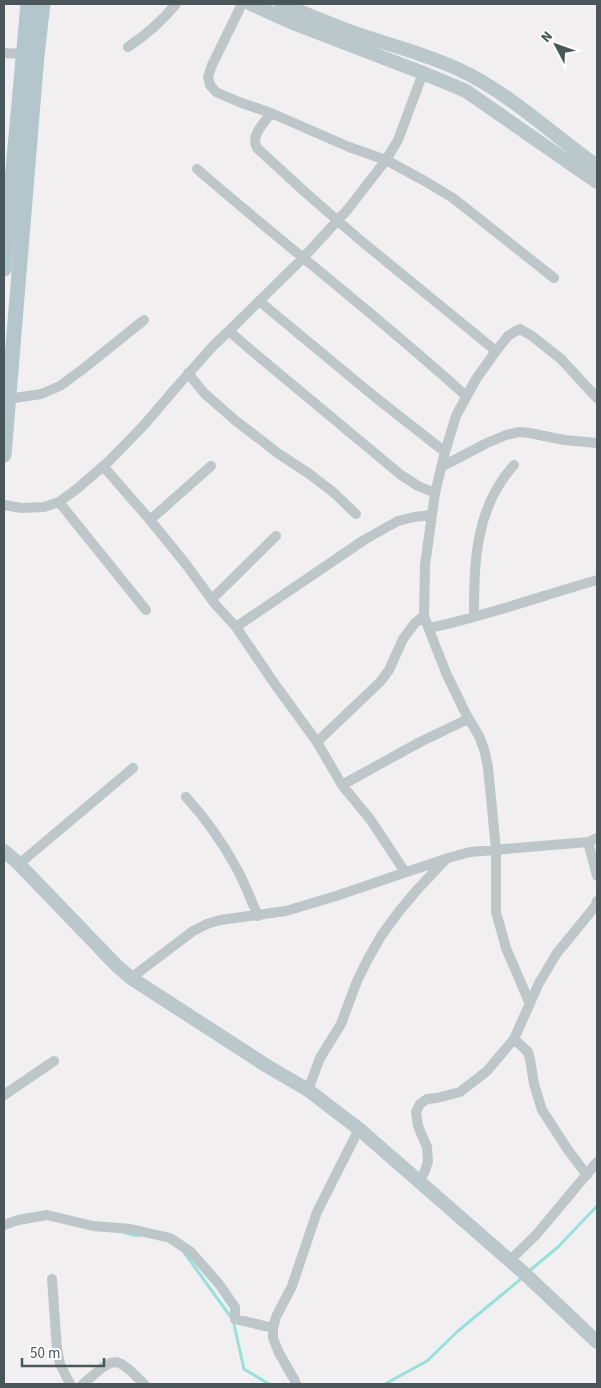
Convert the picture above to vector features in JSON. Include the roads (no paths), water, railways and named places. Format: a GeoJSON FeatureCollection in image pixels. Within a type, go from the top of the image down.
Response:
{"type":"FeatureCollection","features":[{"type":"Feature","properties":{"kind":"main road"},"geometry":{"type":"LineString","coordinates":[[4,269],[28,4]]}},
{"type":"Feature","properties":{"kind":"main road"},"geometry":{"type":"LineString","coordinates":[[4,455],[8,399],[11,280],[43,4]]}},
{"type":"Feature","properties":{"kind":"street"},"geometry":{"type":"LineString","coordinates":[[128,47],[164,19],[176,4]]}},
{"type":"Feature","properties":{"kind":"street"},"geometry":{"type":"LineString","coordinates":[[242,4],[208,76],[210,85],[216,92],[386,160],[453,198],[554,278]]}},
{"type":"Feature","properties":{"kind":"street"},"geometry":{"type":"LineString","coordinates":[[251,4],[293,23],[466,91],[597,182]]}},
{"type":"Feature","properties":{"kind":"street"},"geometry":{"type":"LineString","coordinates":[[281,4],[304,8],[348,30],[460,70],[508,99],[597,166]]}},
{"type":"Feature","properties":{"kind":"street"},"geometry":{"type":"LineString","coordinates":[[4,53],[23,54]]}},
{"type":"Feature","properties":{"kind":"street"},"geometry":{"type":"LineString","coordinates":[[4,505],[22,508],[44,507],[59,502],[103,466],[145,424],[213,346],[304,257],[338,220],[386,160],[398,140],[423,73]]}},
{"type":"Feature","properties":{"kind":"street"},"geometry":{"type":"LineString","coordinates":[[271,113],[254,137],[254,143],[257,148],[306,193],[496,350]]}},
{"type":"Feature","properties":{"kind":"street"},"geometry":{"type":"LineString","coordinates":[[197,169],[250,215],[415,349],[466,396]]}},
{"type":"Feature","properties":{"kind":"street"},"geometry":{"type":"LineString","coordinates":[[259,301],[444,452]]}},
{"type":"Feature","properties":{"kind":"street"},"geometry":{"type":"LineString","coordinates":[[8,399],[41,394],[60,386],[144,320]]}},
{"type":"Feature","properties":{"kind":"street"},"geometry":{"type":"LineString","coordinates":[[530,1004],[506,948],[496,912],[496,850],[488,768],[484,749],[444,667],[424,616],[425,565],[435,494],[444,452],[456,416],[476,379],[496,350],[514,332],[520,329],[524,330],[561,359],[597,398]]}},
{"type":"Feature","properties":{"kind":"street"},"geometry":{"type":"LineString","coordinates":[[230,331],[402,475],[418,486],[435,494]]}},
{"type":"Feature","properties":{"kind":"street"},"geometry":{"type":"LineString","coordinates":[[188,373],[204,393],[236,421],[321,483],[356,514]]}},
{"type":"Feature","properties":{"kind":"street"},"geometry":{"type":"LineString","coordinates":[[441,467],[487,443],[519,432],[597,444]]}},
{"type":"Feature","properties":{"kind":"street"},"geometry":{"type":"LineString","coordinates":[[474,617],[474,574],[479,538],[493,495],[502,478],[514,465]]}},
{"type":"Feature","properties":{"kind":"street"},"geometry":{"type":"LineString","coordinates":[[103,466],[186,563],[212,599],[236,627],[317,742],[342,785],[370,819],[405,872]]}},
{"type":"Feature","properties":{"kind":"street"},"geometry":{"type":"LineString","coordinates":[[150,520],[211,466]]}},
{"type":"Feature","properties":{"kind":"street"},"geometry":{"type":"LineString","coordinates":[[59,502],[146,610]]}},
{"type":"Feature","properties":{"kind":"street"},"geometry":{"type":"LineString","coordinates":[[236,627],[364,540],[398,521],[432,515]]}},
{"type":"Feature","properties":{"kind":"street"},"geometry":{"type":"LineString","coordinates":[[212,599],[276,536]]}},
{"type":"Feature","properties":{"kind":"street"},"geometry":{"type":"LineString","coordinates":[[428,628],[474,617],[597,580]]}},
{"type":"Feature","properties":{"kind":"street"},"geometry":{"type":"LineString","coordinates":[[317,742],[380,682],[389,670],[403,639],[415,623],[424,616]]}},
{"type":"Feature","properties":{"kind":"street"},"geometry":{"type":"LineString","coordinates":[[342,785],[420,742],[468,719]]}},
{"type":"Feature","properties":{"kind":"street"},"geometry":{"type":"LineString","coordinates":[[19,864],[133,768]]}},
{"type":"Feature","properties":{"kind":"street"},"geometry":{"type":"LineString","coordinates":[[186,797],[203,816],[238,870],[258,916]]}},
{"type":"Feature","properties":{"kind":"street"},"geometry":{"type":"LineString","coordinates":[[131,978],[193,931],[207,924],[220,920],[286,911],[470,852],[592,840],[597,876]]}},
{"type":"Feature","properties":{"kind":"street"},"geometry":{"type":"LineString","coordinates":[[4,851],[131,978],[259,1061],[308,1090],[359,1129],[510,1261],[597,1342]]}},
{"type":"Feature","properties":{"kind":"street"},"geometry":{"type":"LineString","coordinates":[[308,1090],[320,1058],[340,1024],[357,981],[381,936],[412,896],[448,858]]}},
{"type":"Feature","properties":{"kind":"street"},"geometry":{"type":"LineString","coordinates":[[418,1182],[428,1162],[428,1147],[418,1126],[416,1112],[420,1104],[427,1099],[460,1092],[487,1071],[514,1039],[539,983],[557,953],[596,905],[597,901]]}},
{"type":"Feature","properties":{"kind":"street"},"geometry":{"type":"LineString","coordinates":[[514,1039],[528,1052],[534,1084],[542,1110],[587,1176]]}},
{"type":"Feature","properties":{"kind":"street"},"geometry":{"type":"LineString","coordinates":[[4,1096],[54,1061]]}},
{"type":"Feature","properties":{"kind":"street"},"geometry":{"type":"LineString","coordinates":[[295,1382],[279,1353],[273,1338],[273,1328],[276,1317],[292,1286],[316,1212],[359,1129]]}},
{"type":"Feature","properties":{"kind":"street"},"geometry":{"type":"LineString","coordinates":[[510,1261],[536,1235],[597,1162]]}},
{"type":"Feature","properties":{"kind":"street"},"geometry":{"type":"LineString","coordinates":[[4,1225],[18,1220],[47,1215],[94,1226],[130,1230],[170,1238],[191,1252],[219,1284],[235,1307],[235,1320],[273,1328]]}},
{"type":"Feature","properties":{"kind":"street"},"geometry":{"type":"LineString","coordinates":[[52,1279],[57,1349],[60,1364],[70,1384]]}},
{"type":"Feature","properties":{"kind":"street"},"geometry":{"type":"LineString","coordinates":[[83,1384],[110,1362],[118,1362],[126,1367],[144,1384]]}},
{"type":"Feature","properties":{"kind":"waterway"},"geometry":{"type":"LineString","coordinates":[[528,1272],[558,1247],[597,1206]]}},
{"type":"Feature","properties":{"kind":"waterway"},"geometry":{"type":"LineString","coordinates":[[125,1233],[139,1236]]}},
{"type":"Feature","properties":{"kind":"waterway"},"geometry":{"type":"LineString","coordinates":[[183,1251],[233,1320],[244,1369],[269,1384]]}},
{"type":"Feature","properties":{"kind":"waterway"},"geometry":{"type":"LineString","coordinates":[[385,1384],[427,1361],[458,1331],[522,1278]]}}]}
